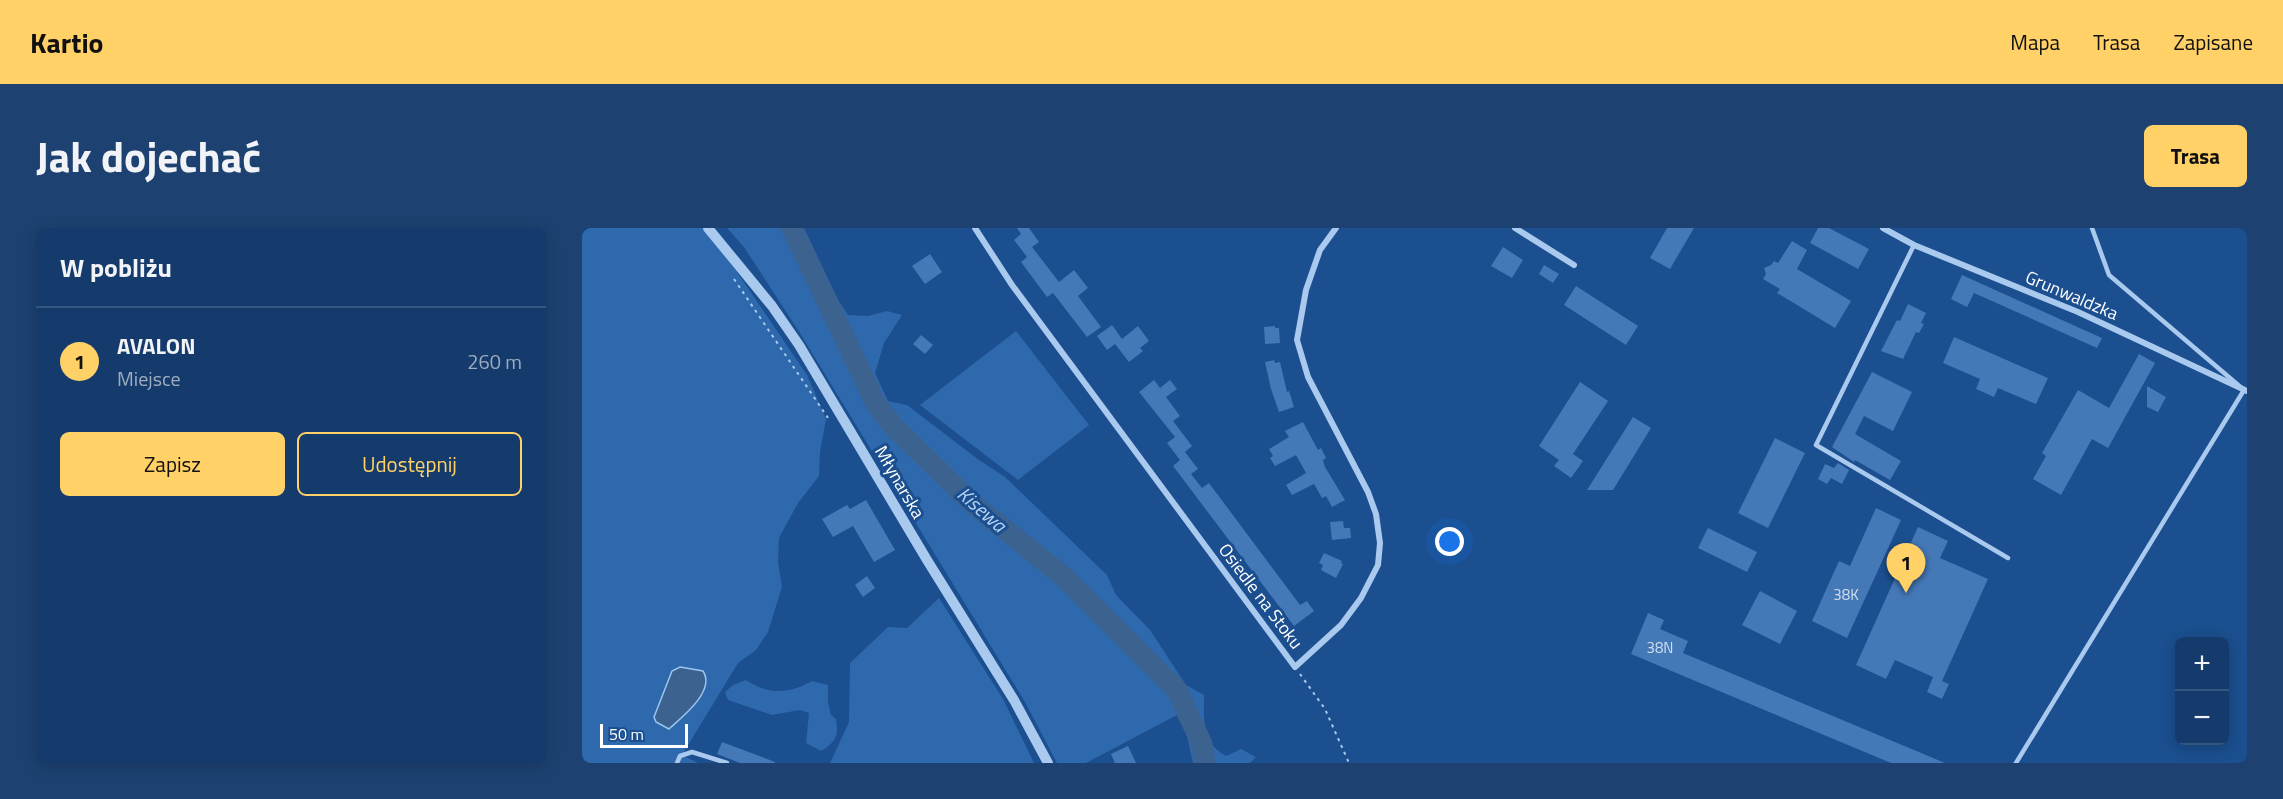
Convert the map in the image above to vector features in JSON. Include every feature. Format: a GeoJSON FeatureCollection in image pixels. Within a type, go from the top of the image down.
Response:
{"type":"FeatureCollection","features":[{"type":"Feature","properties":{"kind":"street","name":"Młynarska"},"geometry":{"type":"LineString","coordinates":[[708,228],[772,306],[804,354],[1014,700],[1048,763]]}},
{"type":"Feature","properties":{"kind":"street","name":"Osiedle na Stoku"},"geometry":{"type":"LineString","coordinates":[[975,228],[1012,285],[1295,667],[1341,625],[1361,598],[1378,565],[1380,543],[1376,514],[1368,492],[1308,377],[1298,340],[1306,290],[1320,250],[1336,228]]}},
{"type":"Feature","properties":{"kind":"street"},"geometry":{"type":"LineString","coordinates":[[1515,228],[1574,265]]}},
{"type":"Feature","properties":{"kind":"street","name":"Grunwaldzka"},"geometry":{"type":"LineString","coordinates":[[1883,228],[1914,245],[2078,312],[2246,390]]}},
{"type":"Feature","properties":{"kind":"lane"},"geometry":{"type":"LineString","coordinates":[[2016,763],[2246,390],[2109,275],[2092,228]]}},
{"type":"Feature","properties":{"kind":"lane"},"geometry":{"type":"LineString","coordinates":[[1914,245],[1816,445],[2008,558]]}},
{"type":"Feature","properties":{"kind":"lane"},"geometry":{"type":"LineString","coordinates":[[678,763],[680,756],[692,752],[728,763]]}},
{"type":"Feature","properties":{"kind":"path"},"geometry":{"type":"LineString","coordinates":[[734,279],[832,424]]}},
{"type":"Feature","properties":{"kind":"path"},"geometry":{"type":"LineString","coordinates":[[1295,667],[1325,708],[1349,763]]}},
{"type":"Feature","properties":{"kind":"shaded area"},"geometry":{"type":"Polygon","coordinates":[[[582,228],[707,228],[807,375],[826,419],[820,452],[819,476],[798,503],[779,538],[778,562],[782,587],[768,632],[756,650],[738,663],[682,755],[698,763],[582,763],[582,228]]]}},
{"type":"Feature","properties":{"kind":"shaded area"},"geometry":{"type":"Polygon","coordinates":[[[727,228],[804,228],[838,300],[848,315],[868,316],[887,311],[902,315],[884,343],[875,373],[888,401],[907,405],[1005,477],[1107,575],[1116,595],[1150,630],[1186,685],[1204,695],[1206,730],[1212,744],[1226,756],[1241,749],[1256,757],[1250,763],[1193,763],[1187,736],[1177,715],[1086,763],[1057,763],[1025,702],[798,330],[744,247],[727,228]]]}},
{"type":"Feature","properties":{"kind":"shaded area"},"geometry":{"type":"Polygon","coordinates":[[[1016,331],[1089,425],[1018,480],[920,405],[1016,331]]]}},
{"type":"Feature","properties":{"kind":"shaded area"},"geometry":{"type":"Polygon","coordinates":[[[939,598],[1003,699],[1034,763],[830,763],[849,722],[850,663],[888,627],[907,628],[939,598]]]}},
{"type":"Feature","properties":{"kind":"shaded area"},"geometry":{"type":"Polygon","coordinates":[[[680,667],[703,671],[706,679],[705,687],[696,703],[669,729],[656,722],[654,717],[672,671],[680,667]]]}},
{"type":"Feature","properties":{"kind":"shaded area"},"geometry":{"type":"Polygon","coordinates":[[[746,680],[762,688],[779,691],[812,681],[828,685],[828,702],[831,715],[836,719],[837,725],[837,734],[833,741],[821,751],[806,743],[809,713],[800,710],[772,715],[728,700],[725,692],[733,685],[746,680]]]}},
{"type":"Feature","properties":{"kind":"building"},"geometry":{"type":"Polygon","coordinates":[[[1017,228],[1029,228],[1039,242],[1032,247],[1059,282],[1074,270],[1088,288],[1078,296],[1101,327],[1087,337],[1053,293],[1047,297],[1021,262],[1027,257],[1014,240],[1021,234],[1017,228]]]}},
{"type":"Feature","properties":{"kind":"building"},"geometry":{"type":"Polygon","coordinates":[[[1667,228],[1694,228],[1670,269],[1650,258],[1667,228]]]}},
{"type":"Feature","properties":{"kind":"building"},"geometry":{"type":"Polygon","coordinates":[[[1818,228],[1829,228],[1869,249],[1858,269],[1810,243],[1818,228]]]}},
{"type":"Feature","properties":{"kind":"building"},"geometry":{"type":"Polygon","coordinates":[[[1792,241],[1807,250],[1797,269],[1851,301],[1835,328],[1777,293],[1780,289],[1763,279],[1766,274],[1764,268],[1774,261],[1778,263],[1792,241]]]}},
{"type":"Feature","properties":{"kind":"building"},"geometry":{"type":"Polygon","coordinates":[[[1503,247],[1523,260],[1512,278],[1491,266],[1503,247]]]}},
{"type":"Feature","properties":{"kind":"building"},"geometry":{"type":"Polygon","coordinates":[[[930,254],[942,272],[925,284],[912,266],[930,254]]]}},
{"type":"Feature","properties":{"kind":"building"},"geometry":{"type":"Polygon","coordinates":[[[1544,265],[1559,274],[1553,283],[1539,274],[1544,265]]]}},
{"type":"Feature","properties":{"kind":"building"},"geometry":{"type":"Polygon","coordinates":[[[1962,275],[2102,338],[2097,348],[1974,293],[1967,307],[1951,299],[1962,275]]]}},
{"type":"Feature","properties":{"kind":"building"},"geometry":{"type":"Polygon","coordinates":[[[1576,286],[1638,326],[1626,345],[1564,305],[1576,286]]]}},
{"type":"Feature","properties":{"kind":"building"},"geometry":{"type":"Polygon","coordinates":[[[1908,304],[1926,313],[1921,323],[1924,324],[1919,333],[1916,332],[1903,359],[1881,351],[1908,304]]]}},
{"type":"Feature","properties":{"kind":"building"},"geometry":{"type":"Polygon","coordinates":[[[1112,325],[1122,339],[1138,326],[1149,341],[1140,348],[1143,351],[1129,362],[1115,344],[1107,350],[1097,336],[1112,325]]]}},
{"type":"Feature","properties":{"kind":"building"},"geometry":{"type":"Polygon","coordinates":[[[1264,327],[1279,328],[1280,343],[1265,344],[1264,327]]]}},
{"type":"Feature","properties":{"kind":"building"},"geometry":{"type":"Polygon","coordinates":[[[921,335],[933,345],[925,354],[913,344],[921,335]]]}},
{"type":"Feature","properties":{"kind":"building"},"geometry":{"type":"Polygon","coordinates":[[[1954,337],[2048,378],[2036,404],[1998,388],[1994,397],[1976,389],[1980,379],[1943,363],[1954,337]]]}},
{"type":"Feature","properties":{"kind":"building"},"geometry":{"type":"Polygon","coordinates":[[[2139,354],[2155,363],[2108,448],[2092,439],[2061,495],[2033,479],[2046,456],[2042,453],[2078,390],[2109,408],[2139,354]]]}},
{"type":"Feature","properties":{"kind":"building"},"geometry":{"type":"Polygon","coordinates":[[[1274,360],[1275,363],[1280,362],[1287,392],[1289,391],[1294,407],[1279,412],[1265,362],[1274,360]]]}},
{"type":"Feature","properties":{"kind":"building"},"geometry":{"type":"Polygon","coordinates":[[[1872,372],[1912,392],[1893,431],[1864,416],[1855,434],[1901,461],[1890,480],[1855,460],[1854,462],[1832,447],[1872,372]]]}},
{"type":"Feature","properties":{"kind":"building"},"geometry":{"type":"Polygon","coordinates":[[[1154,380],[1160,388],[1170,380],[1177,389],[1166,397],[1180,416],[1173,421],[1192,446],[1185,452],[1198,469],[1191,474],[1202,488],[1209,483],[1300,605],[1307,601],[1314,611],[1294,626],[1173,466],[1180,460],[1167,443],[1175,437],[1139,392],[1154,380]]]}},
{"type":"Feature","properties":{"kind":"building"},"geometry":{"type":"Polygon","coordinates":[[[1580,382],[1608,401],[1573,454],[1583,461],[1571,478],[1554,466],[1559,460],[1539,446],[1580,382]]]}},
{"type":"Feature","properties":{"kind":"building"},"geometry":{"type":"Polygon","coordinates":[[[2147,386],[2166,397],[2158,412],[2147,407],[2147,386]]]}},
{"type":"Feature","properties":{"kind":"building"},"geometry":{"type":"Polygon","coordinates":[[[1633,417],[1651,428],[1613,490],[1587,490],[1633,417]]]}},
{"type":"Feature","properties":{"kind":"building"},"geometry":{"type":"Polygon","coordinates":[[[1303,422],[1318,450],[1321,448],[1326,458],[1323,460],[1325,467],[1345,500],[1332,507],[1326,496],[1322,498],[1314,484],[1292,495],[1286,485],[1306,473],[1296,455],[1275,466],[1270,458],[1273,456],[1269,449],[1289,437],[1285,431],[1303,422]]]}},
{"type":"Feature","properties":{"kind":"building"},"geometry":{"type":"Polygon","coordinates":[[[1775,438],[1805,453],[1768,528],[1738,513],[1775,438]]]}},
{"type":"Feature","properties":{"kind":"building"},"geometry":{"type":"Polygon","coordinates":[[[1838,463],[1849,470],[1842,484],[1831,478],[1827,484],[1818,479],[1825,464],[1834,468],[1838,463]]]}},
{"type":"Feature","properties":{"kind":"building"},"geometry":{"type":"Polygon","coordinates":[[[866,500],[895,550],[874,562],[853,526],[833,537],[822,519],[847,505],[850,509],[866,500]]]}},
{"type":"Feature","properties":{"kind":"building"},"geometry":{"type":"Polygon","coordinates":[[[1876,508],[1901,520],[1847,638],[1812,621],[1839,561],[1850,566],[1876,508]]]}},
{"type":"Feature","properties":{"kind":"building"},"geometry":{"type":"Polygon","coordinates":[[[1343,521],[1344,528],[1350,528],[1351,538],[1332,540],[1330,522],[1343,521]]]}},
{"type":"Feature","properties":{"kind":"building"},"geometry":{"type":"Polygon","coordinates":[[[1918,527],[1948,541],[1940,558],[1988,579],[1942,681],[1949,684],[1942,699],[1927,692],[1933,677],[1895,660],[1886,679],[1856,665],[1918,527]]]}},
{"type":"Feature","properties":{"kind":"building"},"geometry":{"type":"Polygon","coordinates":[[[1708,528],[1757,552],[1747,572],[1698,548],[1708,528]]]}},
{"type":"Feature","properties":{"kind":"building"},"geometry":{"type":"Polygon","coordinates":[[[1324,553],[1342,561],[1343,564],[1336,578],[1321,570],[1323,565],[1319,563],[1324,553]]]}},
{"type":"Feature","properties":{"kind":"building"},"geometry":{"type":"Polygon","coordinates":[[[867,576],[875,588],[863,597],[855,585],[867,576]]]}},
{"type":"Feature","properties":{"kind":"building"},"geometry":{"type":"Polygon","coordinates":[[[1760,591],[1797,611],[1780,644],[1742,625],[1760,591]]]}},
{"type":"Feature","properties":{"kind":"building"},"geometry":{"type":"Polygon","coordinates":[[[1648,613],[1664,620],[1660,629],[1688,641],[1683,653],[1945,763],[1891,763],[1631,654],[1648,613]]]}},
{"type":"Feature","properties":{"kind":"building"},"geometry":{"type":"Polygon","coordinates":[[[722,742],[775,763],[740,763],[717,754],[722,742]]]}},
{"type":"Feature","properties":{"kind":"building"},"geometry":{"type":"Polygon","coordinates":[[[1128,746],[1136,763],[1115,763],[1111,754],[1128,746]]]}},
{"type":"Feature","properties":{"kind":"waterway","name":"Kisewa"},"geometry":{"type":"LineString","coordinates":[[792,228],[876,404],[893,426],[973,504],[1064,577],[1177,690],[1202,744],[1205,763]]}},
{"type":"Feature","properties":{"kind":"place","name":"AVALON"},"geometry":{"type":"Point","coordinates":[1906,593]}}]}
